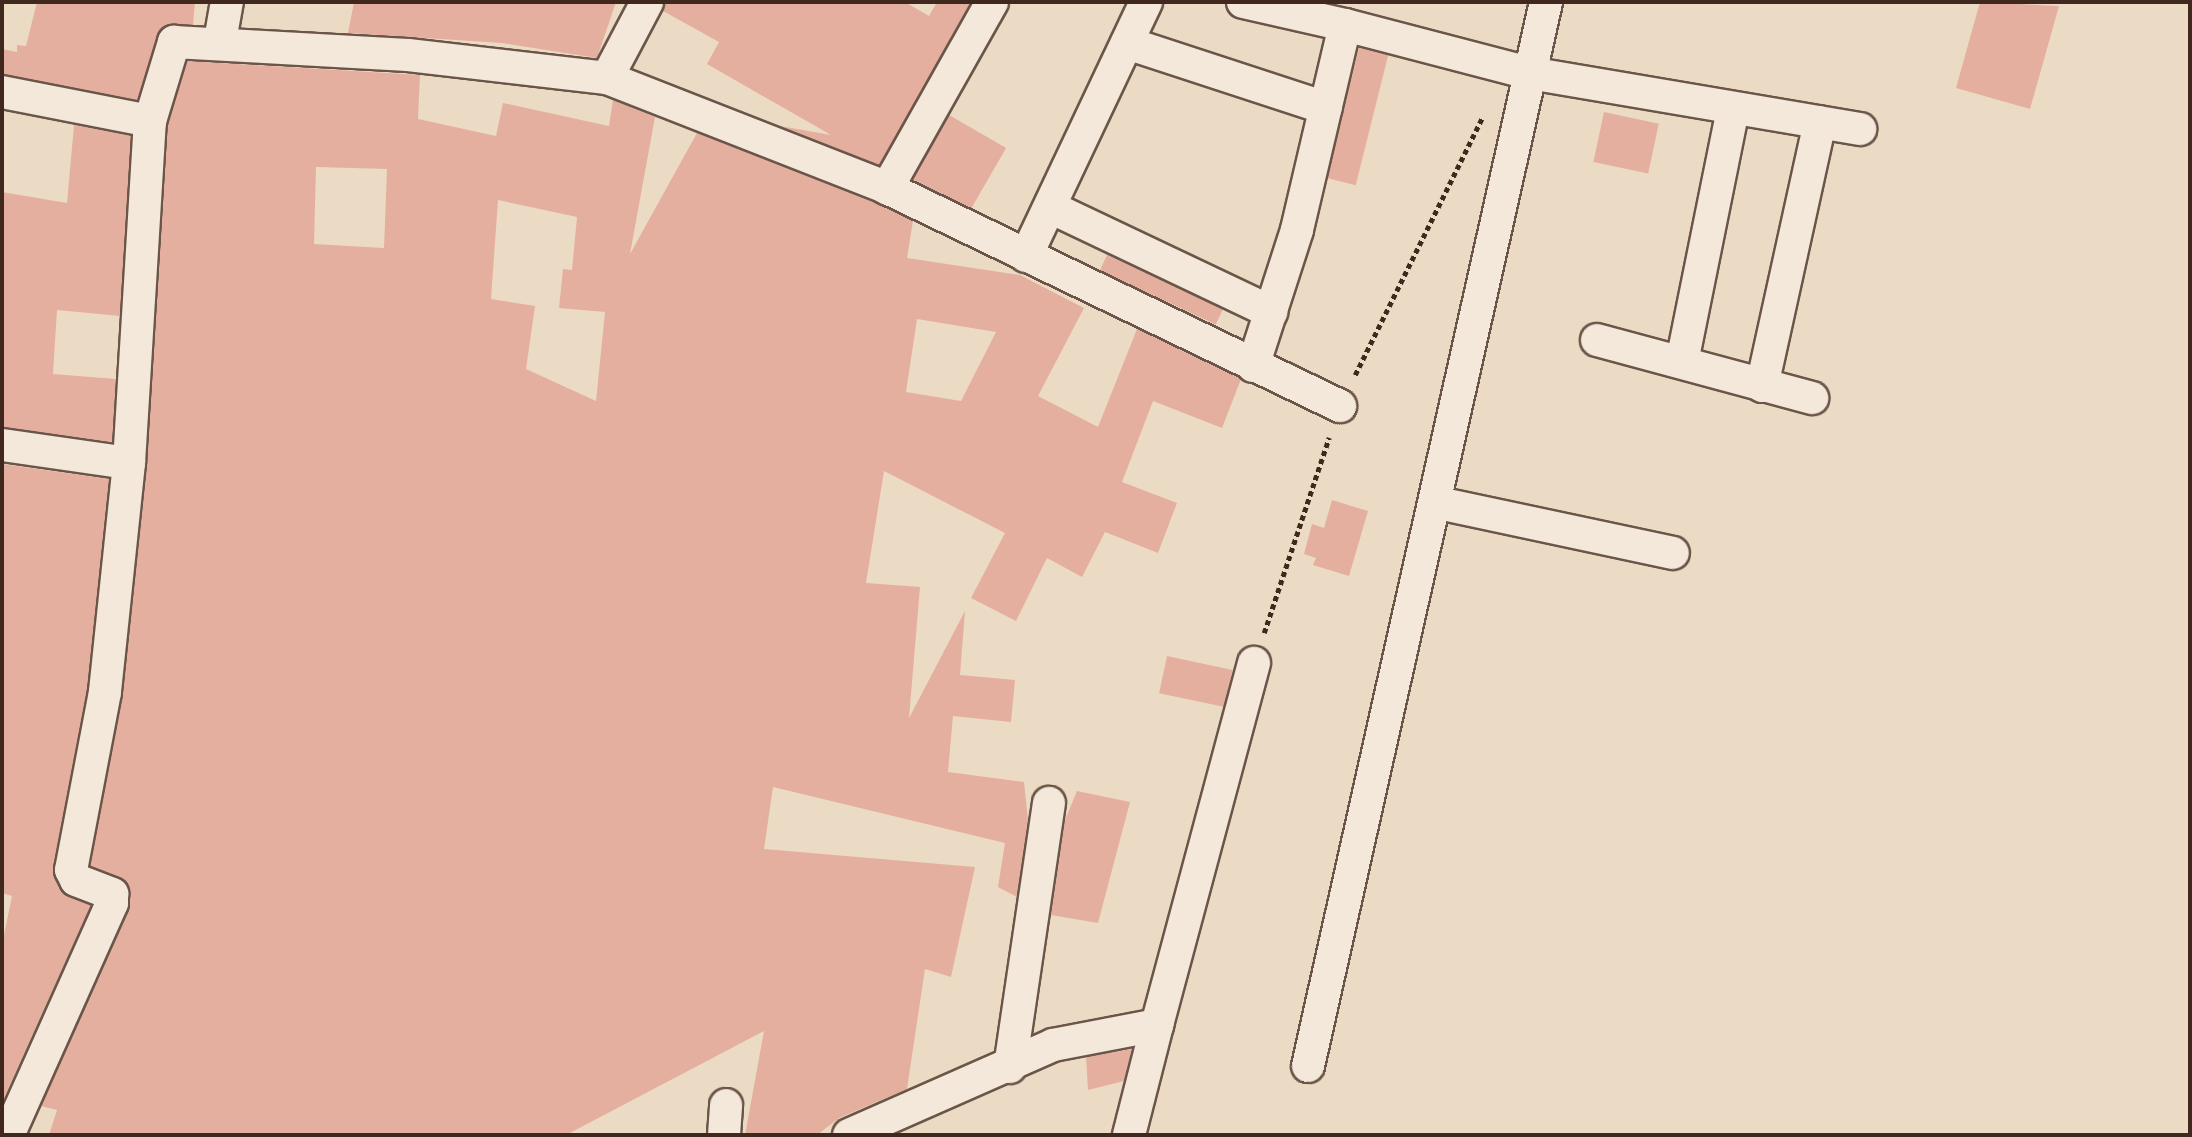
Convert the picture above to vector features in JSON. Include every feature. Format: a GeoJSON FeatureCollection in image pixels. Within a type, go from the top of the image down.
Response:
{"type":"FeatureCollection","features":[{"type":"Feature","properties":{"kind":"street"},"geometry":{"type":"LineString","coordinates":[[220,41],[228,2]]}},
{"type":"Feature","properties":{"kind":"street"},"geometry":{"type":"LineString","coordinates":[[607,78],[647,2]]}},
{"type":"Feature","properties":{"kind":"street"},"geometry":{"type":"LineString","coordinates":[[887,188],[992,2]]}},
{"type":"Feature","properties":{"kind":"street"},"geometry":{"type":"LineString","coordinates":[[1026,256],[1146,2]]}},
{"type":"Feature","properties":{"kind":"street"},"geometry":{"type":"LineString","coordinates":[[1243,2],[1345,25],[1518,70],[1860,129]]}},
{"type":"Feature","properties":{"kind":"street"},"geometry":{"type":"LineString","coordinates":[[1308,1066],[1438,503],[1518,70],[1546,2]]}},
{"type":"Feature","properties":{"kind":"street"},"geometry":{"type":"LineString","coordinates":[[1253,366],[1271,312],[1326,108],[1345,25]]}},
{"type":"Feature","properties":{"kind":"street"},"geometry":{"type":"LineString","coordinates":[[8,1135],[112,903],[111,894],[76,880],[71,870],[105,692],[129,463],[150,121],[171,44],[220,41],[607,78],[887,188],[1340,406]]}},
{"type":"Feature","properties":{"kind":"street"},"geometry":{"type":"LineString","coordinates":[[1127,43],[1326,108]]}},
{"type":"Feature","properties":{"kind":"street"},"geometry":{"type":"LineString","coordinates":[[2,92],[150,121]]}},
{"type":"Feature","properties":{"kind":"street"},"geometry":{"type":"LineString","coordinates":[[1682,362],[1733,108]]}},
{"type":"Feature","properties":{"kind":"street"},"geometry":{"type":"LineString","coordinates":[[1762,386],[1821,122]]}},
{"type":"Feature","properties":{"kind":"street"},"geometry":{"type":"LineString","coordinates":[[1050,207],[1271,312]]}},
{"type":"Feature","properties":{"kind":"street"},"geometry":{"type":"LineString","coordinates":[[1597,340],[1812,398]]}},
{"type":"Feature","properties":{"kind":"street"},"geometry":{"type":"LineString","coordinates":[[2,444],[129,463]]}},
{"type":"Feature","properties":{"kind":"street"},"geometry":{"type":"LineString","coordinates":[[1438,503],[1673,553]]}},
{"type":"Feature","properties":{"kind":"street"},"geometry":{"type":"LineString","coordinates":[[1129,1135],[1254,663]]}},
{"type":"Feature","properties":{"kind":"street"},"geometry":{"type":"LineString","coordinates":[[1010,1067],[1049,803]]}},
{"type":"Feature","properties":{"kind":"street"},"geometry":{"type":"LineString","coordinates":[[849,1135],[1010,1067],[1053,1045],[1157,1025]]}},
{"type":"Feature","properties":{"kind":"path"},"geometry":{"type":"LineString","coordinates":[[1254,663],[1340,406],[1518,70]]}},
{"type":"Feature","properties":{"kind":"building"},"geometry":{"type":"Polygon","coordinates":[[[37,2],[195,2],[193,25],[160,30],[137,100],[2,74],[2,49],[17,52],[17,45],[26,46],[37,2]]]}},
{"type":"Feature","properties":{"kind":"building"},"geometry":{"type":"Polygon","coordinates":[[[354,2],[616,2],[597,58],[502,43],[348,33],[354,2]]]}},
{"type":"Feature","properties":{"kind":"building"},"geometry":{"type":"Polygon","coordinates":[[[665,2],[905,2],[929,16],[937,2],[971,2],[879,165],[780,126],[831,135],[707,64],[719,42],[663,11],[665,2]]]}},
{"type":"Feature","properties":{"kind":"building"},"geometry":{"type":"Polygon","coordinates":[[[1980,2],[2059,6],[2030,109],[1956,88],[1980,2]]]}},
{"type":"Feature","properties":{"kind":"building"},"geometry":{"type":"Polygon","coordinates":[[[1359,48],[1388,55],[1356,185],[1327,178],[1359,48]]]}},
{"type":"Feature","properties":{"kind":"building"},"geometry":{"type":"Polygon","coordinates":[[[187,61],[420,75],[418,119],[496,136],[503,103],[609,126],[613,100],[655,117],[630,254],[697,133],[880,205],[913,221],[907,258],[1020,275],[1084,308],[1038,396],[1098,427],[1137,329],[1241,379],[1222,428],[1153,401],[1122,482],[1177,503],[1158,553],[1105,532],[1082,577],[1047,558],[1016,621],[971,598],[1005,533],[884,471],[866,583],[920,587],[909,718],[965,611],[960,675],[1015,680],[1011,722],[953,716],[948,772],[1024,782],[1028,820],[1017,897],[998,887],[1005,843],[773,787],[764,849],[975,867],[951,977],[925,969],[907,1089],[839,1118],[817,1135],[745,1135],[764,1031],[566,1135],[49,1135],[57,1110],[41,1106],[130,904],[127,883],[90,866],[123,694],[147,465],[168,124],[187,61]],[[316,167],[314,244],[384,248],[387,169],[316,167]],[[498,200],[491,299],[535,306],[526,369],[596,401],[605,312],[559,308],[563,269],[572,270],[577,217],[498,200]],[[917,319],[906,392],[961,401],[996,332],[917,319]]]}},
{"type":"Feature","properties":{"kind":"building"},"geometry":{"type":"Polygon","coordinates":[[[1604,112],[1659,124],[1648,174],[1593,162],[1604,112]]]}},
{"type":"Feature","properties":{"kind":"building"},"geometry":{"type":"Polygon","coordinates":[[[949,115],[1006,148],[969,212],[912,179],[949,115]]]}},
{"type":"Feature","properties":{"kind":"building"},"geometry":{"type":"Polygon","coordinates":[[[74,125],[131,136],[120,316],[57,310],[53,374],[116,379],[112,442],[2,427],[2,192],[67,203],[74,125]]]}},
{"type":"Feature","properties":{"kind":"building"},"geometry":{"type":"Polygon","coordinates":[[[1107,255],[1223,309],[1216,325],[1100,270],[1107,255]]]}},
{"type":"Feature","properties":{"kind":"building"},"geometry":{"type":"Polygon","coordinates":[[[2,464],[109,479],[87,689],[53,867],[60,889],[91,905],[4,1098],[2,945],[12,896],[2,893],[2,464]]]}},
{"type":"Feature","properties":{"kind":"building"},"geometry":{"type":"Polygon","coordinates":[[[1332,500],[1368,511],[1349,576],[1313,565],[1316,558],[1304,554],[1312,524],[1324,528],[1332,500]]]}},
{"type":"Feature","properties":{"kind":"building"},"geometry":{"type":"Polygon","coordinates":[[[1167,656],[1233,670],[1225,707],[1159,693],[1167,656]]]}},
{"type":"Feature","properties":{"kind":"building"},"geometry":{"type":"Polygon","coordinates":[[[1077,791],[1130,802],[1098,923],[1051,915],[1065,820],[1077,791]]]}},
{"type":"Feature","properties":{"kind":"building"},"geometry":{"type":"Polygon","coordinates":[[[1132,1049],[1124,1081],[1088,1090],[1086,1057],[1132,1049]]]}}]}
